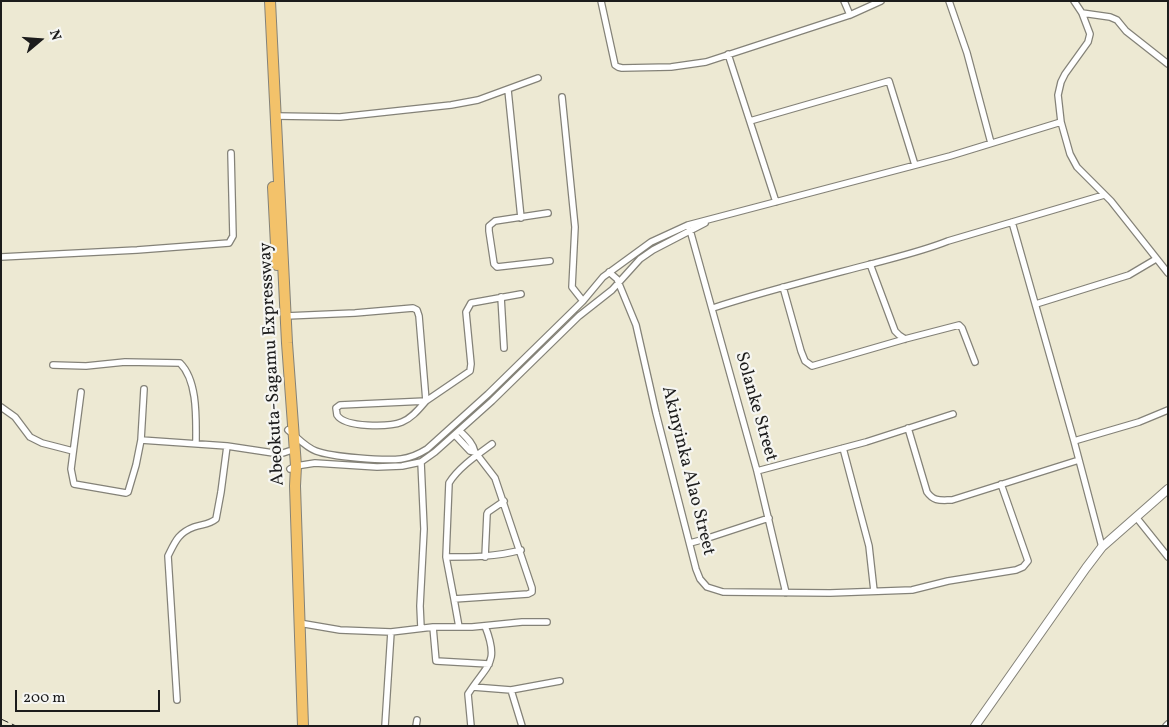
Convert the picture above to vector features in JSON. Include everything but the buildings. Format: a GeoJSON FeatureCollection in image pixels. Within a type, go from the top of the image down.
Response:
{"type":"FeatureCollection","features":[{"type":"Feature","properties":{"kind":"highway","name":"Abeokuta-Sagamu Expressway"},"geometry":{"type":"LineString","coordinates":[[264,1],[278,277],[291,432],[289,451],[295,486],[304,726]]}},
{"type":"Feature","properties":{"kind":"highway","name":"Abeokuta-Sagamu Expressway"},"geometry":{"type":"LineString","coordinates":[[270,1],[293,467],[298,726]]}},
{"type":"Feature","properties":{"kind":"street"},"geometry":{"type":"LineString","coordinates":[[601,1],[615,65],[618,68],[690,65],[850,15],[881,1]]}},
{"type":"Feature","properties":{"kind":"street"},"geometry":{"type":"LineString","coordinates":[[844,1],[850,15]]}},
{"type":"Feature","properties":{"kind":"street"},"geometry":{"type":"LineString","coordinates":[[949,1],[967,53],[992,143]]}},
{"type":"Feature","properties":{"kind":"street"},"geometry":{"type":"LineString","coordinates":[[1074,1],[1082,12],[1090,34],[1088,42],[1061,82],[1058,95],[1061,122],[1070,154],[1077,167],[1104,195],[1168,273]]}},
{"type":"Feature","properties":{"kind":"street"},"geometry":{"type":"LineString","coordinates":[[1082,12],[1117,20],[1126,32],[1168,64]]}},
{"type":"Feature","properties":{"kind":"street"},"geometry":{"type":"LineString","coordinates":[[728,54],[776,202]]}},
{"type":"Feature","properties":{"kind":"street"},"geometry":{"type":"LineString","coordinates":[[276,116],[340,118],[451,105],[478,100],[538,78]]}},
{"type":"Feature","properties":{"kind":"street"},"geometry":{"type":"LineString","coordinates":[[750,121],[889,81],[915,165]]}},
{"type":"Feature","properties":{"kind":"street"},"geometry":{"type":"LineString","coordinates":[[508,90],[521,218]]}},
{"type":"Feature","properties":{"kind":"street"},"geometry":{"type":"LineString","coordinates":[[562,97],[576,228],[572,287],[583,301]]}},
{"type":"Feature","properties":{"kind":"street"},"geometry":{"type":"LineString","coordinates":[[291,432],[306,446],[316,451],[377,459],[401,459],[419,454],[488,394],[583,301],[609,272],[636,252],[667,234],[688,225],[915,165],[1061,122]]}},
{"type":"Feature","properties":{"kind":"street"},"geometry":{"type":"LineString","coordinates":[[1,257],[225,244],[233,236],[231,154]]}},
{"type":"Feature","properties":{"kind":"street"},"geometry":{"type":"LineString","coordinates":[[713,308],[783,287],[820,279],[929,249],[1104,195]]}},
{"type":"Feature","properties":{"kind":"street"},"geometry":{"type":"LineString","coordinates":[[548,213],[495,221],[489,226],[496,267],[550,262]]}},
{"type":"Feature","properties":{"kind":"street"},"geometry":{"type":"LineString","coordinates":[[293,467],[315,463],[335,463],[377,467],[402,466],[421,462],[460,431],[579,316],[608,293],[640,259],[690,230],[714,219]]}},
{"type":"Feature","properties":{"kind":"street"},"geometry":{"type":"LineString","coordinates":[[1012,222],[1102,548]]}},
{"type":"Feature","properties":{"kind":"street","name":"Solanke Street"},"geometry":{"type":"LineString","coordinates":[[690,230],[758,471],[786,593]]}},
{"type":"Feature","properties":{"kind":"street"},"geometry":{"type":"LineString","coordinates":[[1036,304],[1129,275],[1156,259]]}},
{"type":"Feature","properties":{"kind":"street"},"geometry":{"type":"LineString","coordinates":[[870,264],[895,331],[899,336],[905,338]]}},
{"type":"Feature","properties":{"kind":"street","name":"Akinyinka Alao Street"},"geometry":{"type":"LineString","coordinates":[[609,272],[615,276],[641,343],[656,413],[700,580],[706,587],[723,592],[786,593]]}},
{"type":"Feature","properties":{"kind":"street"},"geometry":{"type":"LineString","coordinates":[[599,282],[604,291],[608,293]]}},
{"type":"Feature","properties":{"kind":"street"},"geometry":{"type":"LineString","coordinates":[[783,287],[801,351],[805,361],[812,366],[905,338],[959,325],[962,328],[975,362]]}},
{"type":"Feature","properties":{"kind":"street"},"geometry":{"type":"LineString","coordinates":[[426,401],[340,405],[336,408],[338,418],[348,422],[377,426],[404,422],[426,401],[470,371],[466,312],[468,306],[471,303],[521,294]]}},
{"type":"Feature","properties":{"kind":"street"},"geometry":{"type":"LineString","coordinates":[[501,297],[504,348]]}},
{"type":"Feature","properties":{"kind":"street"},"geometry":{"type":"LineString","coordinates":[[286,316],[413,308],[417,310],[420,316],[426,401]]}},
{"type":"Feature","properties":{"kind":"street"},"geometry":{"type":"LineString","coordinates":[[53,365],[86,366],[133,362],[180,363],[186,369],[196,410],[196,443]]}},
{"type":"Feature","properties":{"kind":"street"},"geometry":{"type":"LineString","coordinates":[[81,392],[71,469],[74,484],[126,494],[136,465],[141,440],[144,389]]}},
{"type":"Feature","properties":{"kind":"street"},"geometry":{"type":"LineString","coordinates":[[1,407],[15,416],[30,437],[42,443],[73,451]]}},
{"type":"Feature","properties":{"kind":"street"},"geometry":{"type":"LineString","coordinates":[[1074,441],[1139,422],[1168,410]]}},
{"type":"Feature","properties":{"kind":"street"},"geometry":{"type":"LineString","coordinates":[[758,471],[843,448],[953,414]]}},
{"type":"Feature","properties":{"kind":"street"},"geometry":{"type":"LineString","coordinates":[[908,428],[925,486],[931,498],[936,500],[952,500],[1079,460]]}},
{"type":"Feature","properties":{"kind":"street"},"geometry":{"type":"LineString","coordinates":[[454,599],[517,596],[532,592],[521,550],[495,478],[476,453],[471,443],[460,431]]}},
{"type":"Feature","properties":{"kind":"street"},"geometry":{"type":"LineString","coordinates":[[455,435],[470,451],[476,453]]}},
{"type":"Feature","properties":{"kind":"street"},"geometry":{"type":"LineString","coordinates":[[141,440],[227,446],[280,454],[289,451]]}},
{"type":"Feature","properties":{"kind":"street"},"geometry":{"type":"LineString","coordinates":[[459,627],[446,557],[449,483],[476,453],[492,444]]}},
{"type":"Feature","properties":{"kind":"street"},"geometry":{"type":"LineString","coordinates":[[177,700],[168,556],[177,537],[193,528],[211,523],[216,519],[222,492],[227,446]]}},
{"type":"Feature","properties":{"kind":"street"},"geometry":{"type":"LineString","coordinates":[[843,448],[869,546],[874,591]]}},
{"type":"Feature","properties":{"kind":"street"},"geometry":{"type":"LineString","coordinates":[[315,463],[316,451]]}},
{"type":"Feature","properties":{"kind":"street"},"geometry":{"type":"LineString","coordinates":[[335,463],[336,454]]}},
{"type":"Feature","properties":{"kind":"street"},"geometry":{"type":"LineString","coordinates":[[421,462],[424,529],[420,606],[421,628]]}},
{"type":"Feature","properties":{"kind":"street"},"geometry":{"type":"LineString","coordinates":[[786,593],[912,590],[948,581],[1002,573],[1023,567],[1028,561],[1001,484]]}},
{"type":"Feature","properties":{"kind":"street"},"geometry":{"type":"LineString","coordinates":[[975,726],[1102,548],[1168,489]]}},
{"type":"Feature","properties":{"kind":"street"},"geometry":{"type":"LineString","coordinates":[[485,556],[487,514],[504,501]]}},
{"type":"Feature","properties":{"kind":"street"},"geometry":{"type":"LineString","coordinates":[[1136,517],[1168,557]]}},
{"type":"Feature","properties":{"kind":"street"},"geometry":{"type":"LineString","coordinates":[[690,542],[769,518]]}},
{"type":"Feature","properties":{"kind":"street"},"geometry":{"type":"LineString","coordinates":[[446,557],[504,555],[521,550]]}},
{"type":"Feature","properties":{"kind":"street"},"geometry":{"type":"LineString","coordinates":[[299,623],[340,630],[390,632],[433,627],[547,622]]}},
{"type":"Feature","properties":{"kind":"street"},"geometry":{"type":"LineString","coordinates":[[471,726],[468,694],[482,676],[489,664],[492,653],[492,646],[485,626]]}},
{"type":"Feature","properties":{"kind":"street"},"geometry":{"type":"LineString","coordinates":[[433,627],[436,660],[489,664]]}},
{"type":"Feature","properties":{"kind":"street"},"geometry":{"type":"LineString","coordinates":[[385,726],[390,632]]}},
{"type":"Feature","properties":{"kind":"street"},"geometry":{"type":"LineString","coordinates":[[473,687],[511,690],[560,681]]}},
{"type":"Feature","properties":{"kind":"street"},"geometry":{"type":"LineString","coordinates":[[511,690],[522,726]]}},
{"type":"Feature","properties":{"kind":"railway"},"geometry":{"type":"LineString","coordinates":[[1,719],[16,726]]}}]}
